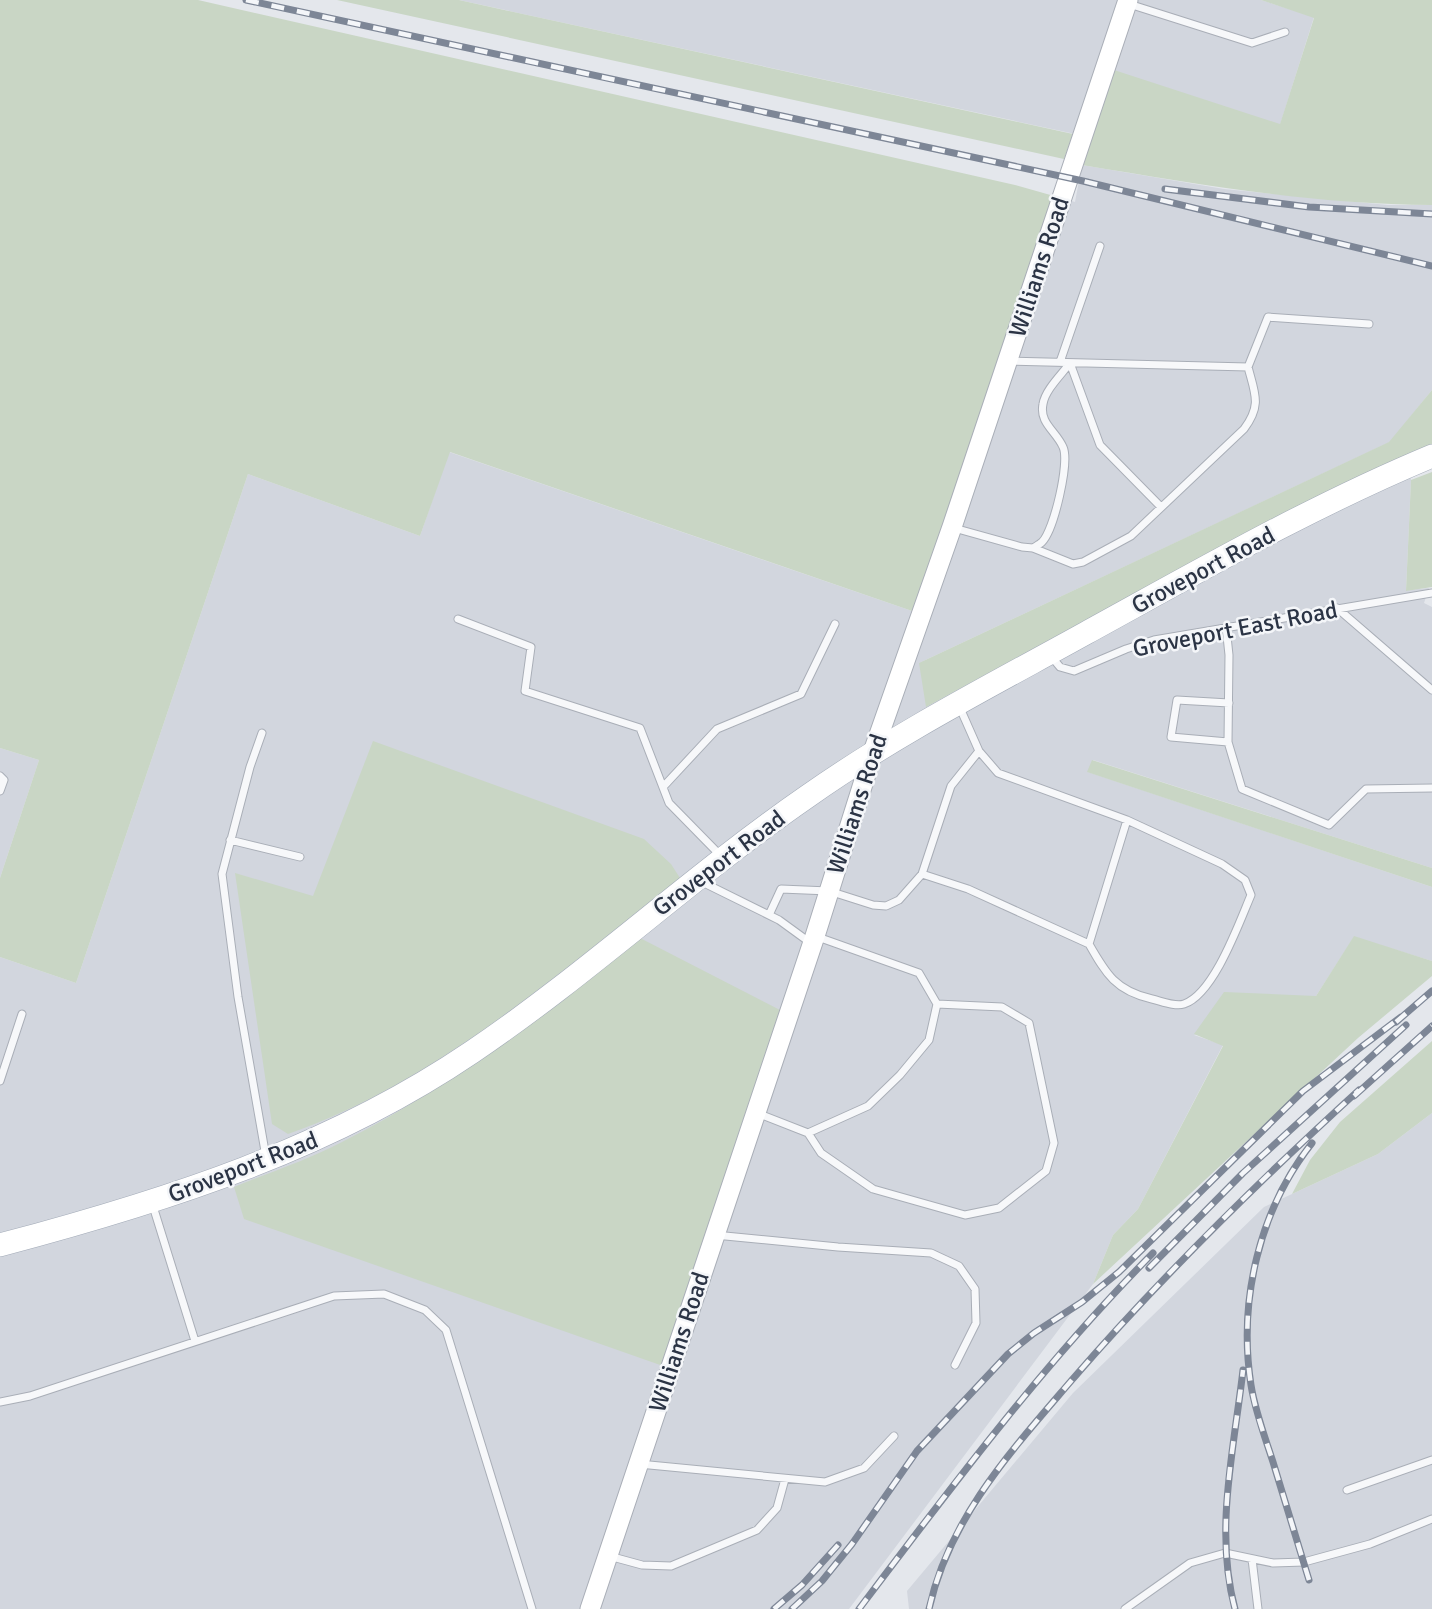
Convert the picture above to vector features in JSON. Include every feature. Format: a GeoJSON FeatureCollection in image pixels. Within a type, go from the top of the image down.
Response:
{"type":"FeatureCollection","features":[{"type":"Feature","properties":{"kind":"main road","name":"Williams Road"},"geometry":{"type":"LineString","coordinates":[[590,1609],[873,752],[952,527],[1128,2]]}},
{"type":"Feature","properties":{"kind":"main road","name":"Groveport Road"},"geometry":{"type":"LineString","coordinates":[[0,1245],[152,1202],[267,1161],[363,1115],[471,1053],[566,983],[724,858],[806,797],[873,752],[1284,526],[1432,456]]}},
{"type":"Feature","properties":{"kind":"lane"},"geometry":{"type":"LineString","coordinates":[[1128,2],[1252,43],[1284,32]]}},
{"type":"Feature","properties":{"kind":"lane"},"geometry":{"type":"LineString","coordinates":[[1059,362],[1100,246]]}},
{"type":"Feature","properties":{"kind":"lane"},"geometry":{"type":"LineString","coordinates":[[952,527],[1033,548],[1073,564],[1083,562],[1131,536],[1253,418],[1257,404],[1248,367],[1268,317],[1369,324]]}},
{"type":"Feature","properties":{"kind":"lane"},"geometry":{"type":"LineString","coordinates":[[1007,361],[1248,367]]}},
{"type":"Feature","properties":{"kind":"lane"},"geometry":{"type":"LineString","coordinates":[[1070,363],[1100,445],[1161,508]]}},
{"type":"Feature","properties":{"kind":"lane"},"geometry":{"type":"LineString","coordinates":[[1033,548],[1043,541],[1048,533],[1063,484],[1066,460],[1064,448],[1044,420],[1042,405],[1044,398],[1070,363]]}},
{"type":"Feature","properties":{"kind":"lane","name":"Groveport East Road"},"geometry":{"type":"LineString","coordinates":[[1049,653],[1060,667],[1074,671],[1154,640],[1432,593]]}},
{"type":"Feature","properties":{"kind":"lane"},"geometry":{"type":"LineString","coordinates":[[1337,608],[1432,690]]}},
{"type":"Feature","properties":{"kind":"lane"},"geometry":{"type":"LineString","coordinates":[[458,619],[531,647],[525,691],[640,728],[669,803],[724,858]]}},
{"type":"Feature","properties":{"kind":"lane"},"geometry":{"type":"LineString","coordinates":[[663,788],[717,729],[801,694],[835,624]]}},
{"type":"Feature","properties":{"kind":"lane"},"geometry":{"type":"LineString","coordinates":[[1226,628],[1229,654],[1228,741],[1242,789],[1329,825],[1366,789],[1432,788]]}},
{"type":"Feature","properties":{"kind":"lane"},"geometry":{"type":"LineString","coordinates":[[1228,741],[1171,737],[1177,700],[1229,703]]}},
{"type":"Feature","properties":{"kind":"lane"},"geometry":{"type":"LineString","coordinates":[[922,874],[968,889],[1089,944],[1106,974],[1122,989],[1147,998],[1181,1005],[1193,999],[1219,968],[1251,895],[1245,880],[1222,864],[1127,820],[998,773],[979,751],[958,704]]}},
{"type":"Feature","properties":{"kind":"lane"},"geometry":{"type":"LineString","coordinates":[[262,733],[250,767],[222,874],[238,997],[267,1161]]}},
{"type":"Feature","properties":{"kind":"lane"},"geometry":{"type":"LineString","coordinates":[[769,915],[780,890],[829,891],[873,905],[886,906],[899,900],[922,874],[951,786],[979,751]]}},
{"type":"Feature","properties":{"kind":"lane"},"geometry":{"type":"LineString","coordinates":[[0,776],[4,780],[0,791]]}},
{"type":"Feature","properties":{"kind":"lane"},"geometry":{"type":"LineString","coordinates":[[1089,944],[1127,820]]}},
{"type":"Feature","properties":{"kind":"lane"},"geometry":{"type":"LineString","coordinates":[[230,840],[300,858]]}},
{"type":"Feature","properties":{"kind":"lane"},"geometry":{"type":"LineString","coordinates":[[696,879],[813,940],[919,973],[937,1004],[929,1040],[901,1075],[869,1106],[808,1133]]}},
{"type":"Feature","properties":{"kind":"lane"},"geometry":{"type":"LineString","coordinates":[[755,1113],[808,1133],[821,1153],[873,1189],[965,1215],[999,1208],[1046,1171],[1054,1143],[1029,1023],[1002,1007],[937,1004]]}},
{"type":"Feature","properties":{"kind":"lane"},"geometry":{"type":"LineString","coordinates":[[0,1081],[22,1014]]}},
{"type":"Feature","properties":{"kind":"lane"},"geometry":{"type":"LineString","coordinates":[[152,1202],[195,1342]]}},
{"type":"Feature","properties":{"kind":"lane"},"geometry":{"type":"LineString","coordinates":[[715,1235],[931,1253],[959,1266],[975,1289],[976,1323],[956,1365]]}},
{"type":"Feature","properties":{"kind":"lane"},"geometry":{"type":"LineString","coordinates":[[0,1402],[30,1396],[334,1296],[384,1294],[425,1310],[446,1330],[532,1609]]}},
{"type":"Feature","properties":{"kind":"lane"},"geometry":{"type":"LineString","coordinates":[[639,1464],[825,1482],[864,1468],[894,1436]]}},
{"type":"Feature","properties":{"kind":"lane"},"geometry":{"type":"LineString","coordinates":[[1347,1490],[1432,1460]]}},
{"type":"Feature","properties":{"kind":"lane"},"geometry":{"type":"LineString","coordinates":[[608,1556],[642,1565],[671,1566],[757,1530],[777,1508],[785,1479]]}},
{"type":"Feature","properties":{"kind":"lane"},"geometry":{"type":"LineString","coordinates":[[1125,1609],[1190,1563],[1225,1553],[1273,1563],[1304,1562],[1370,1544],[1432,1519]]}},
{"type":"Feature","properties":{"kind":"lane"},"geometry":{"type":"LineString","coordinates":[[1252,1559],[1258,1609]]}},
{"type":"Feature","properties":{"kind":"shaded area"},"geometry":{"type":"Polygon","coordinates":[[[459,0],[1261,0],[1314,17],[1280,125],[1114,71],[1089,137],[459,0]]]}},
{"type":"Feature","properties":{"kind":"shaded area"},"geometry":{"type":"Polygon","coordinates":[[[1082,165],[1224,189],[1388,205],[1432,205],[1432,390],[1390,442],[919,663],[1242,535],[1408,454],[1411,480],[1406,590],[1429,588],[1424,603],[1432,607],[1432,868],[1093,760],[1088,772],[1432,887],[1432,961],[1354,937],[1316,996],[1194,1035],[1223,1045],[1138,1209],[1113,1235],[1093,1284],[849,1609],[0,1609],[0,957],[76,983],[248,474],[420,536],[449,452],[915,612],[1054,196],[1075,202],[1082,165]]]}},
{"type":"Feature","properties":{"kind":"shaded area"},"geometry":{"type":"Polygon","coordinates":[[[0,748],[39,760],[0,878],[0,748]]]}},
{"type":"Feature","properties":{"kind":"shaded area"},"geometry":{"type":"Polygon","coordinates":[[[1432,1113],[1432,1609],[909,1609],[907,1591],[1073,1393],[1264,1207],[1378,1154],[1432,1113]]]}},
{"type":"Feature","properties":{"kind":"green space"},"geometry":{"type":"Polygon","coordinates":[[[0,0],[198,0],[1054,196],[915,612],[450,452],[420,536],[248,474],[76,983],[0,957],[0,878],[39,760],[0,748],[0,0]]]}},
{"type":"Feature","properties":{"kind":"green space"},"geometry":{"type":"Polygon","coordinates":[[[337,0],[459,0],[1073,134],[1064,159],[337,0]]]}},
{"type":"Feature","properties":{"kind":"green space"},"geometry":{"type":"Polygon","coordinates":[[[1261,0],[1432,0],[1432,205],[1300,197],[1082,165],[1114,70],[1280,124],[1314,18],[1261,0]]]}},
{"type":"Feature","properties":{"kind":"green space"},"geometry":{"type":"Polygon","coordinates":[[[1432,390],[1432,446],[1242,535],[926,707],[919,663],[1389,442],[1432,390]]]}},
{"type":"Feature","properties":{"kind":"green space"},"geometry":{"type":"Polygon","coordinates":[[[1432,472],[1432,587],[1406,591],[1411,480],[1432,472]]]}},
{"type":"Feature","properties":{"kind":"green space"},"geometry":{"type":"Polygon","coordinates":[[[373,741],[644,839],[671,864],[680,878],[542,987],[445,1056],[342,1112],[288,1134],[272,1124],[235,873],[313,896],[373,741]]]}},
{"type":"Feature","properties":{"kind":"green space"},"geometry":{"type":"Polygon","coordinates":[[[1092,760],[1432,868],[1432,887],[1087,772],[1092,760]]]}},
{"type":"Feature","properties":{"kind":"green space"},"geometry":{"type":"Polygon","coordinates":[[[1354,936],[1432,961],[1432,976],[1358,1038],[1093,1284],[1113,1235],[1138,1209],[1223,1046],[1194,1034],[1224,992],[1316,996],[1354,936]]]}},
{"type":"Feature","properties":{"kind":"green space"},"geometry":{"type":"Polygon","coordinates":[[[640,938],[782,1011],[663,1366],[244,1219],[234,1187],[329,1148],[420,1098],[496,1048],[640,938]]]}},
{"type":"Feature","properties":{"kind":"green space"},"geometry":{"type":"Polygon","coordinates":[[[1432,1041],[1432,1113],[1378,1154],[1292,1194],[1310,1160],[1340,1122],[1432,1041]]]}},
{"type":"Feature","properties":{"kind":"railway"},"geometry":{"type":"LineString","coordinates":[[246,0],[1083,181],[1432,266]]}},
{"type":"Feature","properties":{"kind":"railway"},"geometry":{"type":"LineString","coordinates":[[1165,189],[1309,207],[1432,214]]}},
{"type":"Feature","properties":{"kind":"railway"},"geometry":{"type":"LineString","coordinates":[[1396,1022],[1432,991]]}},
{"type":"Feature","properties":{"kind":"railway"},"geometry":{"type":"LineString","coordinates":[[792,1609],[822,1581],[852,1544],[917,1451],[1008,1354],[1034,1333],[1082,1302],[1119,1272],[1303,1091],[1401,1017]]}},
{"type":"Feature","properties":{"kind":"railway"},"geometry":{"type":"LineString","coordinates":[[1149,1268],[1243,1173],[1406,1025]]}},
{"type":"Feature","properties":{"kind":"railway"},"geometry":{"type":"LineString","coordinates":[[1354,1096],[1432,1026]]}},
{"type":"Feature","properties":{"kind":"railway"},"geometry":{"type":"LineString","coordinates":[[929,1609],[938,1576],[951,1545],[967,1515],[1005,1459],[1105,1343],[1175,1268],[1247,1195],[1359,1090]]}},
{"type":"Feature","properties":{"kind":"railway"},"geometry":{"type":"LineString","coordinates":[[1309,1580],[1255,1404],[1248,1353],[1248,1321],[1251,1289],[1266,1227],[1278,1197],[1312,1143]]}},
{"type":"Feature","properties":{"kind":"railway"},"geometry":{"type":"LineString","coordinates":[[859,1609],[964,1471],[1037,1382],[1153,1253]]}},
{"type":"Feature","properties":{"kind":"railway"},"geometry":{"type":"LineString","coordinates":[[1235,1609],[1229,1580],[1226,1520],[1243,1370]]}},
{"type":"Feature","properties":{"kind":"railway"},"geometry":{"type":"LineString","coordinates":[[774,1609],[802,1585],[838,1545]]}}]}
